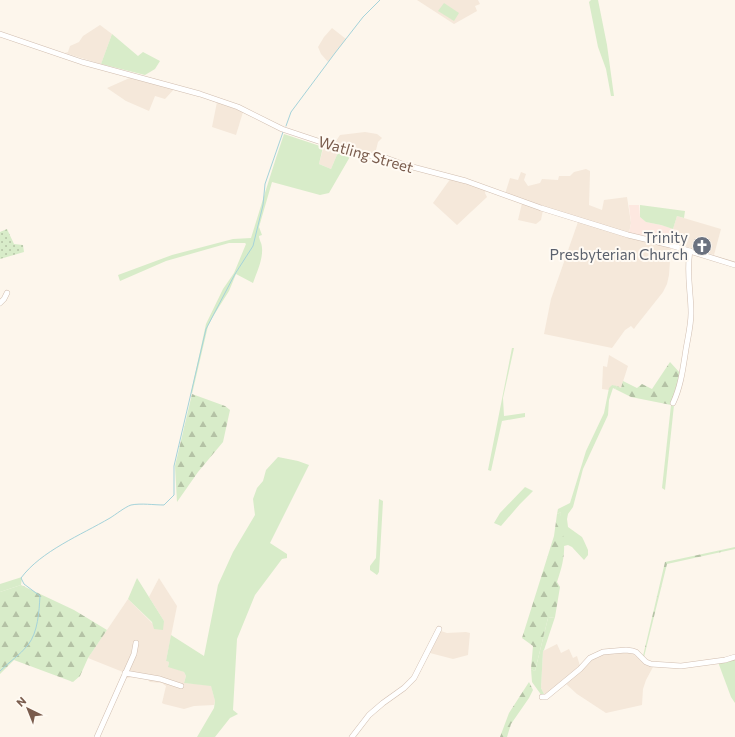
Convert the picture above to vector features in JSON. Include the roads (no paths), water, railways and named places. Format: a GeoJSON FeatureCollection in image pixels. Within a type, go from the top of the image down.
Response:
{"type":"FeatureCollection","features":[{"type":"Feature","properties":{"kind":"street","name":"Watling Street"},"geometry":{"type":"LineString","coordinates":[[0,34],[77,60],[200,94],[238,107],[282,129],[351,152],[386,158],[405,165],[466,181],[533,205],[628,235],[670,245],[735,265]]}},
{"type":"Feature","properties":{"kind":"street"},"geometry":{"type":"LineString","coordinates":[[673,403],[679,389],[690,327],[691,306],[687,274],[690,251]]}},
{"type":"Feature","properties":{"kind":"street"},"geometry":{"type":"LineString","coordinates":[[0,303],[7,293]]}},
{"type":"Feature","properties":{"kind":"street"},"geometry":{"type":"LineString","coordinates":[[352,737],[369,715],[404,688],[414,678],[439,629]]}},
{"type":"Feature","properties":{"kind":"street"},"geometry":{"type":"LineString","coordinates":[[97,737],[134,654],[136,643]]}},
{"type":"Feature","properties":{"kind":"street"},"geometry":{"type":"LineString","coordinates":[[542,697],[546,697],[580,669],[590,658],[603,652],[632,650],[646,662],[652,664],[681,666],[692,666],[735,657]]}},
{"type":"Feature","properties":{"kind":"street"},"geometry":{"type":"LineString","coordinates":[[125,673],[160,679],[168,683],[181,686]]}},
{"type":"Feature","properties":{"kind":"waterway"},"geometry":{"type":"LineString","coordinates":[[286,126],[291,112],[335,53],[363,17],[380,0]]}},
{"type":"Feature","properties":{"kind":"waterway"},"geometry":{"type":"LineString","coordinates":[[0,671],[28,645],[36,628],[40,596],[24,584],[21,578],[29,568],[62,544],[110,518],[123,509],[131,505],[139,504],[164,505],[174,495],[174,466],[206,329],[235,274],[253,246],[263,205],[265,184],[283,132]]}},
{"type":"Feature","properties":{"kind":"place","name":"Trinity Presbyterian Church"},"geometry":{"type":"Point","coordinates":[702,246]}}]}
